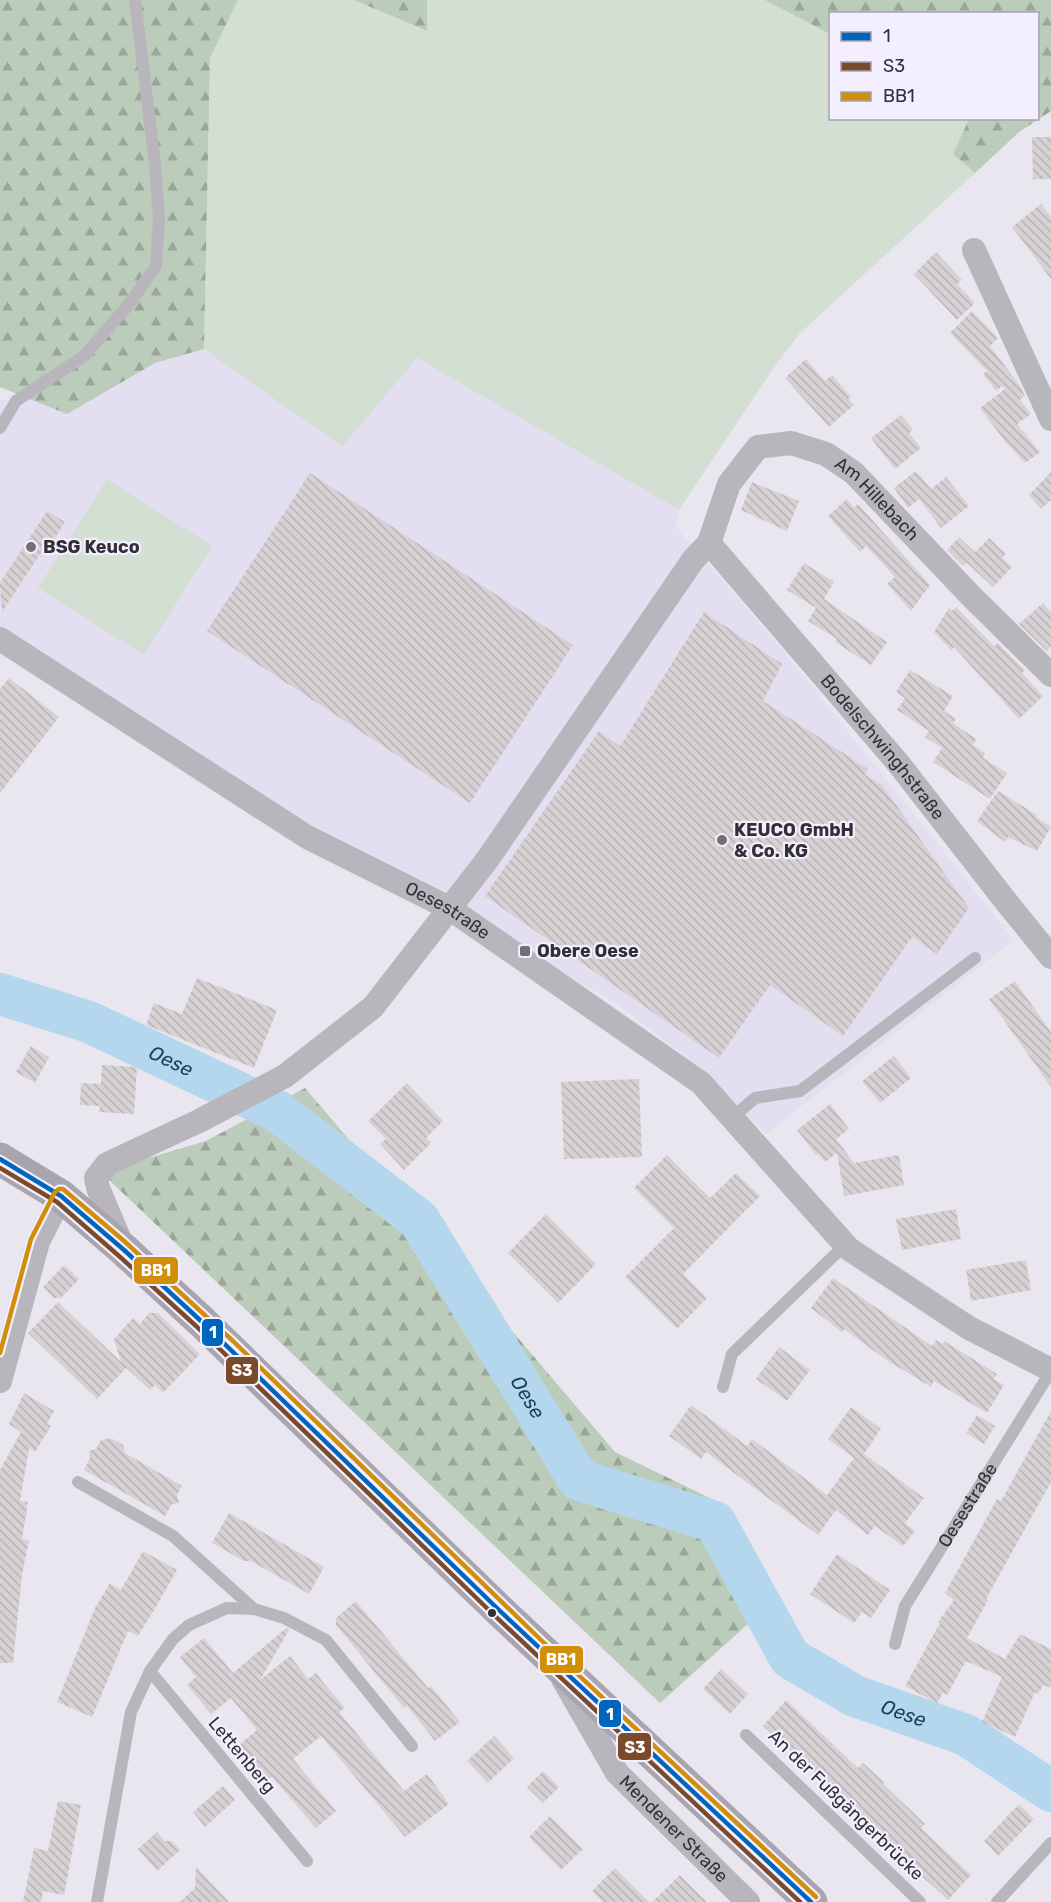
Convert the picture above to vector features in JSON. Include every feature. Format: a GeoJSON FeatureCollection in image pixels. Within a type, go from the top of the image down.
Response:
{"type":"FeatureCollection","features":[{"type":"Feature","properties":{"kind":"main road","name":"Mendener Straße"},"geometry":{"type":"LineString","coordinates":[[0,1159],[61,1196],[124,1250],[201,1321],[550,1658],[811,1902]]}},
{"type":"Feature","properties":{"kind":"street"},"geometry":{"type":"LineString","coordinates":[[974,250],[1051,419]]}},
{"type":"Feature","properties":{"kind":"street","name":"Am Hillebach"},"geometry":{"type":"LineString","coordinates":[[710,543],[729,484],[758,447],[791,443],[826,454],[854,473],[972,597],[1051,675]]}},
{"type":"Feature","properties":{"kind":"street"},"geometry":{"type":"LineString","coordinates":[[124,1250],[96,1178],[107,1164],[199,1121],[285,1076],[373,1007],[487,860],[693,560],[710,543]]}},
{"type":"Feature","properties":{"kind":"street","name":"Bodelschwinghstraße"},"geometry":{"type":"LineString","coordinates":[[710,543],[898,763],[1051,957]]}},
{"type":"Feature","properties":{"kind":"street","name":"Oesestraße"},"geometry":{"type":"LineString","coordinates":[[0,639],[307,837],[449,908],[701,1083],[844,1245],[969,1328],[1051,1371]]}},
{"type":"Feature","properties":{"kind":"street"},"geometry":{"type":"LineString","coordinates":[[0,1381],[38,1242],[61,1196]]}},
{"type":"Feature","properties":{"kind":"street","name":"Mendener Straße"},"geometry":{"type":"LineString","coordinates":[[550,1658],[617,1773],[748,1902]]}},
{"type":"Feature","properties":{"kind":"lane"},"geometry":{"type":"LineString","coordinates":[[0,428],[16,401],[84,356],[130,303],[156,266],[159,219],[135,0]]}},
{"type":"Feature","properties":{"kind":"lane"},"geometry":{"type":"LineString","coordinates":[[732,1118],[755,1098],[800,1091],[975,958]]}},
{"type":"Feature","properties":{"kind":"lane"},"geometry":{"type":"LineString","coordinates":[[723,1387],[732,1354],[844,1245]]}},
{"type":"Feature","properties":{"kind":"lane","name":"Oesestraße"},"geometry":{"type":"LineString","coordinates":[[895,1644],[905,1606],[1051,1371]]}},
{"type":"Feature","properties":{"kind":"lane"},"geometry":{"type":"LineString","coordinates":[[78,1482],[173,1536],[254,1609]]}},
{"type":"Feature","properties":{"kind":"lane"},"geometry":{"type":"LineString","coordinates":[[97,1902],[132,1712],[150,1671],[173,1639],[189,1625],[227,1608],[254,1609],[284,1618],[326,1640],[412,1746]]}},
{"type":"Feature","properties":{"kind":"lane","name":"Lettenberg"},"geometry":{"type":"LineString","coordinates":[[150,1671],[307,1861]]}},
{"type":"Feature","properties":{"kind":"lane","name":"An der Fußgängerbrücke"},"geometry":{"type":"LineString","coordinates":[[746,1734],[920,1902]]}},
{"type":"Feature","properties":{"kind":"lane"},"geometry":{"type":"LineString","coordinates":[[997,1902],[1051,1843]]}},
{"type":"Feature","properties":{"kind":"shaded area","name":"KEUCO GmbH & Co. KG"},"geometry":{"type":"Polygon","coordinates":[[[175,327],[341,447],[417,358],[679,510],[676,527],[788,656],[1014,940],[766,1134],[706,1072],[617,1004],[449,908],[307,837],[0,639],[0,400],[16,401],[175,327]]]}},
{"type":"Feature","properties":{"kind":"green space"},"geometry":{"type":"Polygon","coordinates":[[[0,0],[238,0],[210,58],[204,349],[155,363],[67,414],[0,387],[0,0]]]}},
{"type":"Feature","properties":{"kind":"green space"},"geometry":{"type":"Polygon","coordinates":[[[238,0],[354,0],[426,31],[427,0],[766,0],[829,32],[829,120],[969,120],[953,154],[975,173],[800,333],[775,366],[679,510],[417,358],[342,447],[204,349],[210,58],[238,0]]]}},
{"type":"Feature","properties":{"kind":"green space"},"geometry":{"type":"Polygon","coordinates":[[[354,0],[427,0],[427,31],[354,0]]]}},
{"type":"Feature","properties":{"kind":"green space"},"geometry":{"type":"Polygon","coordinates":[[[765,0],[1051,0],[1051,111],[1039,119],[1039,12],[829,12],[829,33],[765,0]]]}},
{"type":"Feature","properties":{"kind":"green space"},"geometry":{"type":"Polygon","coordinates":[[[969,120],[1037,120],[1019,132],[975,173],[953,154],[969,120]]]}},
{"type":"Feature","properties":{"kind":"green space"},"geometry":{"type":"Polygon","coordinates":[[[107,479],[212,546],[144,655],[38,588],[107,479]]]}},
{"type":"Feature","properties":{"kind":"green space"},"geometry":{"type":"Polygon","coordinates":[[[305,1088],[615,1452],[716,1501],[778,1597],[660,1703],[107,1178],[118,1167],[206,1141],[305,1088]]]}},
{"type":"Feature","properties":{"kind":"building"},"geometry":{"type":"Polygon","coordinates":[[[1032,137],[1051,137],[1051,179],[1033,179],[1032,137]]]}},
{"type":"Feature","properties":{"kind":"building"},"geometry":{"type":"Polygon","coordinates":[[[1041,204],[1051,217],[1051,279],[1012,227],[1041,204]]]}},
{"type":"Feature","properties":{"kind":"building"},"geometry":{"type":"Polygon","coordinates":[[[936,252],[962,280],[957,284],[975,303],[957,320],[914,274],[936,252]]]}},
{"type":"Feature","properties":{"kind":"building"},"geometry":{"type":"Polygon","coordinates":[[[972,311],[998,338],[990,346],[1025,396],[1020,400],[1031,414],[1017,424],[1040,452],[1025,463],[1007,444],[980,408],[1005,389],[1002,386],[996,391],[983,374],[987,371],[950,333],[972,311]]]}},
{"type":"Feature","properties":{"kind":"building"},"geometry":{"type":"Polygon","coordinates":[[[806,359],[825,381],[832,375],[851,397],[848,399],[854,405],[829,427],[785,378],[806,359]]]}},
{"type":"Feature","properties":{"kind":"building"},"geometry":{"type":"Polygon","coordinates":[[[901,415],[913,430],[909,433],[921,448],[895,469],[871,438],[901,415]]]}},
{"type":"Feature","properties":{"kind":"building"},"geometry":{"type":"Polygon","coordinates":[[[916,471],[931,489],[946,477],[969,506],[941,528],[919,499],[908,508],[894,488],[916,471]]]}},
{"type":"Feature","properties":{"kind":"building"},"geometry":{"type":"Polygon","coordinates":[[[1051,472],[1051,500],[1041,509],[1029,495],[1051,472]]]}},
{"type":"Feature","properties":{"kind":"building"},"geometry":{"type":"Polygon","coordinates":[[[310,473],[573,645],[470,803],[207,631],[310,473]]]}},
{"type":"Feature","properties":{"kind":"building"},"geometry":{"type":"Polygon","coordinates":[[[752,482],[799,501],[787,531],[741,510],[752,482]]]}},
{"type":"Feature","properties":{"kind":"building"},"geometry":{"type":"Polygon","coordinates":[[[847,499],[854,508],[858,504],[930,585],[911,611],[887,584],[895,577],[866,546],[860,552],[828,516],[847,499]]]}},
{"type":"Feature","properties":{"kind":"building","name":"BSG Keuco"},"geometry":{"type":"Polygon","coordinates":[[[47,511],[65,522],[47,550],[44,548],[2,612],[0,583],[47,511]]]}},
{"type":"Feature","properties":{"kind":"building"},"geometry":{"type":"Polygon","coordinates":[[[959,537],[975,552],[989,538],[1006,554],[1002,558],[1012,567],[993,587],[967,563],[963,566],[947,550],[959,537]]]}},
{"type":"Feature","properties":{"kind":"building"},"geometry":{"type":"Polygon","coordinates":[[[804,563],[834,582],[824,599],[887,642],[871,665],[835,642],[837,639],[808,621],[816,608],[787,590],[804,563]]]}},
{"type":"Feature","properties":{"kind":"building"},"geometry":{"type":"Polygon","coordinates":[[[1043,603],[1051,612],[1051,647],[1047,651],[1019,624],[1043,603]]]}},
{"type":"Feature","properties":{"kind":"building"},"geometry":{"type":"Polygon","coordinates":[[[956,607],[994,646],[998,643],[1025,670],[1022,673],[1043,696],[1019,719],[954,647],[951,650],[934,632],[949,608],[952,611],[956,607]]]}},
{"type":"Feature","properties":{"kind":"building","name":"KEUCO GmbH & Co. KG"},"geometry":{"type":"Polygon","coordinates":[[[704,612],[782,664],[763,701],[868,769],[865,775],[882,785],[969,908],[937,954],[912,937],[843,1036],[770,985],[719,1058],[485,896],[599,731],[620,746],[704,612]]]}},
{"type":"Feature","properties":{"kind":"building"},"geometry":{"type":"Polygon","coordinates":[[[910,670],[953,696],[944,711],[956,719],[953,723],[976,739],[973,745],[985,753],[983,758],[1007,773],[990,799],[933,762],[942,748],[925,737],[929,731],[897,710],[905,698],[896,692],[910,670]]]}},
{"type":"Feature","properties":{"kind":"building"},"geometry":{"type":"Polygon","coordinates":[[[9,678],[59,717],[0,793],[0,689],[9,678]]]}},
{"type":"Feature","properties":{"kind":"building"},"geometry":{"type":"Polygon","coordinates":[[[998,791],[1037,815],[1036,817],[1051,827],[1037,851],[1008,837],[1005,842],[977,821],[998,791]]]}},
{"type":"Feature","properties":{"kind":"building"},"geometry":{"type":"Polygon","coordinates":[[[197,978],[277,1010],[254,1068],[146,1025],[154,1003],[182,1014],[197,978]]]}},
{"type":"Feature","properties":{"kind":"building"},"geometry":{"type":"Polygon","coordinates":[[[1015,981],[1051,1032],[1051,1087],[989,999],[1015,981]]]}},
{"type":"Feature","properties":{"kind":"building"},"geometry":{"type":"Polygon","coordinates":[[[31,1046],[49,1057],[35,1083],[16,1072],[31,1046]]]}},
{"type":"Feature","properties":{"kind":"building"},"geometry":{"type":"Polygon","coordinates":[[[894,1056],[911,1078],[880,1103],[862,1081],[894,1056]]]}},
{"type":"Feature","properties":{"kind":"building"},"geometry":{"type":"Polygon","coordinates":[[[102,1065],[137,1067],[134,1114],[99,1112],[100,1106],[80,1105],[81,1083],[101,1084],[102,1065]]]}},
{"type":"Feature","properties":{"kind":"building"},"geometry":{"type":"Polygon","coordinates":[[[639,1079],[642,1157],[564,1159],[561,1082],[639,1079]]]}},
{"type":"Feature","properties":{"kind":"building"},"geometry":{"type":"Polygon","coordinates":[[[407,1083],[443,1121],[426,1138],[431,1143],[404,1170],[380,1144],[386,1139],[368,1121],[407,1083]]]}},
{"type":"Feature","properties":{"kind":"building"},"geometry":{"type":"Polygon","coordinates":[[[830,1104],[849,1129],[836,1139],[854,1163],[899,1155],[904,1185],[844,1196],[837,1153],[825,1162],[818,1154],[816,1155],[797,1130],[830,1104]]]}},
{"type":"Feature","properties":{"kind":"building"},"geometry":{"type":"Polygon","coordinates":[[[667,1155],[710,1198],[736,1173],[760,1196],[683,1274],[707,1298],[677,1329],[625,1277],[674,1228],[634,1188],[667,1155]]]}},
{"type":"Feature","properties":{"kind":"building"},"geometry":{"type":"Polygon","coordinates":[[[956,1209],[961,1239],[902,1250],[896,1219],[956,1209]]]}},
{"type":"Feature","properties":{"kind":"building"},"geometry":{"type":"Polygon","coordinates":[[[546,1214],[596,1264],[558,1303],[508,1253],[546,1214]]]}},
{"type":"Feature","properties":{"kind":"building"},"geometry":{"type":"Polygon","coordinates":[[[1026,1260],[1031,1290],[971,1301],[966,1270],[1026,1260]]]}},
{"type":"Feature","properties":{"kind":"building"},"geometry":{"type":"Polygon","coordinates":[[[64,1265],[79,1279],[61,1298],[54,1298],[43,1287],[64,1265]]]}},
{"type":"Feature","properties":{"kind":"building"},"geometry":{"type":"Polygon","coordinates":[[[833,1278],[932,1346],[936,1340],[943,1344],[944,1341],[997,1374],[994,1379],[1004,1385],[987,1413],[934,1381],[931,1387],[888,1361],[844,1329],[842,1332],[811,1308],[833,1278]]]}},
{"type":"Feature","properties":{"kind":"building"},"geometry":{"type":"Polygon","coordinates":[[[58,1302],[121,1362],[114,1339],[133,1318],[140,1324],[149,1313],[158,1313],[200,1354],[163,1393],[155,1385],[150,1390],[126,1368],[97,1399],[28,1333],[58,1302]]]}},
{"type":"Feature","properties":{"kind":"building"},"geometry":{"type":"Polygon","coordinates":[[[779,1347],[810,1370],[787,1401],[756,1379],[779,1347]]]}},
{"type":"Feature","properties":{"kind":"building"},"geometry":{"type":"Polygon","coordinates":[[[24,1393],[54,1411],[47,1424],[51,1426],[35,1452],[29,1448],[20,1501],[28,1502],[22,1539],[29,1541],[22,1574],[13,1663],[0,1663],[0,1470],[21,1432],[9,1424],[24,1393]]]}},
{"type":"Feature","properties":{"kind":"building"},"geometry":{"type":"Polygon","coordinates":[[[691,1405],[747,1446],[752,1439],[827,1495],[854,1458],[828,1439],[851,1407],[881,1429],[864,1454],[924,1498],[905,1523],[915,1531],[903,1546],[875,1526],[868,1535],[836,1510],[818,1535],[706,1452],[701,1459],[669,1436],[691,1405]]]}},
{"type":"Feature","properties":{"kind":"building"},"geometry":{"type":"Polygon","coordinates":[[[1051,1411],[1051,1482],[967,1638],[1005,1659],[1020,1634],[1051,1649],[1051,1688],[1043,1685],[1038,1694],[1035,1692],[1015,1737],[982,1722],[1002,1677],[966,1661],[947,1695],[943,1693],[937,1703],[905,1686],[940,1623],[938,1622],[954,1600],[945,1593],[997,1499],[1001,1501],[1051,1411]]]}},
{"type":"Feature","properties":{"kind":"building"},"geometry":{"type":"Polygon","coordinates":[[[977,1415],[995,1426],[984,1444],[966,1433],[977,1415]]]}},
{"type":"Feature","properties":{"kind":"building"},"geometry":{"type":"Polygon","coordinates":[[[111,1438],[123,1445],[125,1453],[182,1486],[177,1495],[179,1503],[172,1504],[165,1516],[84,1470],[90,1458],[89,1451],[96,1449],[101,1440],[111,1438]]]}},
{"type":"Feature","properties":{"kind":"building"},"geometry":{"type":"Polygon","coordinates":[[[229,1513],[324,1567],[309,1594],[251,1561],[244,1561],[212,1543],[229,1513]]]}},
{"type":"Feature","properties":{"kind":"building"},"geometry":{"type":"Polygon","coordinates":[[[143,1551],[177,1570],[138,1636],[128,1631],[92,1717],[57,1702],[95,1608],[110,1583],[121,1590],[143,1551]]]}},
{"type":"Feature","properties":{"kind":"building"},"geometry":{"type":"Polygon","coordinates":[[[837,1554],[890,1590],[871,1618],[862,1612],[854,1623],[810,1594],[837,1554]]]}},
{"type":"Feature","properties":{"kind":"building"},"geometry":{"type":"Polygon","coordinates":[[[356,1601],[428,1688],[431,1686],[460,1722],[435,1741],[407,1706],[404,1708],[336,1625],[336,1618],[356,1601]]]}},
{"type":"Feature","properties":{"kind":"building"},"geometry":{"type":"Polygon","coordinates":[[[286,1628],[289,1630],[260,1680],[290,1656],[308,1679],[316,1673],[345,1708],[339,1712],[404,1791],[427,1774],[449,1804],[405,1837],[321,1736],[293,1759],[336,1811],[316,1828],[272,1777],[268,1780],[239,1745],[257,1730],[231,1698],[211,1714],[187,1685],[196,1677],[180,1657],[204,1638],[233,1673],[286,1628]]]}},
{"type":"Feature","properties":{"kind":"building"},"geometry":{"type":"Polygon","coordinates":[[[721,1669],[748,1694],[730,1714],[703,1689],[721,1669]]]}},
{"type":"Feature","properties":{"kind":"building"},"geometry":{"type":"Polygon","coordinates":[[[786,1700],[858,1768],[863,1763],[884,1782],[883,1784],[925,1824],[921,1828],[971,1875],[948,1900],[763,1726],[786,1700]]]}},
{"type":"Feature","properties":{"kind":"building"},"geometry":{"type":"Polygon","coordinates":[[[494,1736],[514,1758],[488,1783],[467,1761],[494,1736]]]}},
{"type":"Feature","properties":{"kind":"building"},"geometry":{"type":"Polygon","coordinates":[[[543,1771],[559,1787],[543,1803],[527,1787],[543,1771]]]}},
{"type":"Feature","properties":{"kind":"building"},"geometry":{"type":"Polygon","coordinates":[[[223,1786],[235,1800],[205,1827],[193,1812],[223,1786]]]}},
{"type":"Feature","properties":{"kind":"building"},"geometry":{"type":"Polygon","coordinates":[[[58,1801],[81,1805],[64,1895],[43,1891],[41,1902],[23,1902],[34,1848],[48,1851],[58,1801]]]}},
{"type":"Feature","properties":{"kind":"building"},"geometry":{"type":"Polygon","coordinates":[[[1019,1804],[1034,1819],[998,1856],[984,1841],[1019,1804]]]}},
{"type":"Feature","properties":{"kind":"building"},"geometry":{"type":"Polygon","coordinates":[[[550,1816],[583,1849],[561,1870],[529,1837],[550,1816]]]}},
{"type":"Feature","properties":{"kind":"building"},"geometry":{"type":"Polygon","coordinates":[[[157,1832],[165,1841],[172,1841],[180,1850],[157,1871],[138,1849],[157,1832]]]}},
{"type":"Feature","properties":{"kind":"building"},"geometry":{"type":"Polygon","coordinates":[[[196,1867],[229,1902],[180,1902],[195,1888],[196,1867]]]}},
{"type":"Feature","properties":{"kind":"building"},"geometry":{"type":"Polygon","coordinates":[[[615,1868],[649,1902],[603,1902],[592,1891],[615,1868]]]}},
{"type":"Feature","properties":{"kind":"building"},"geometry":{"type":"Polygon","coordinates":[[[680,1875],[707,1902],[652,1902],[680,1875]]]}},
{"type":"Feature","properties":{"kind":"waterway","name":"Oese"},"geometry":{"type":"LineString","coordinates":[[0,994],[89,1022],[277,1111],[419,1220],[579,1480],[715,1522],[790,1658],[855,1696],[966,1735],[1051,1791]]}},
{"type":"Feature","properties":{"kind":"transit line","name":"1"},"geometry":{"type":"LineString","coordinates":[[0,1159],[61,1196],[124,1250],[201,1321],[500,1611],[811,1902]]}},
{"type":"Feature","properties":{"kind":"transit line","name":"S3"},"geometry":{"type":"LineString","coordinates":[[0,1168],[57,1202],[196,1326],[495,1616],[800,1902]]}},
{"type":"Feature","properties":{"kind":"transit line","name":"BB1"},"geometry":{"type":"LineString","coordinates":[[0,1353],[31,1239],[55,1192],[63,1189],[123,1240],[233,1341],[541,1640],[816,1897]]}},
{"type":"Feature","properties":{"kind":"place","name":"BSG Keuco"},"geometry":{"type":"Point","coordinates":[31,547]}},
{"type":"Feature","properties":{"kind":"place","name":"KEUCO GmbH & Co. KG"},"geometry":{"type":"Point","coordinates":[722,840]}},
{"type":"Feature","properties":{"kind":"place","name":"Obere Oese"},"geometry":{"type":"Point","coordinates":[525,951]}}]}
